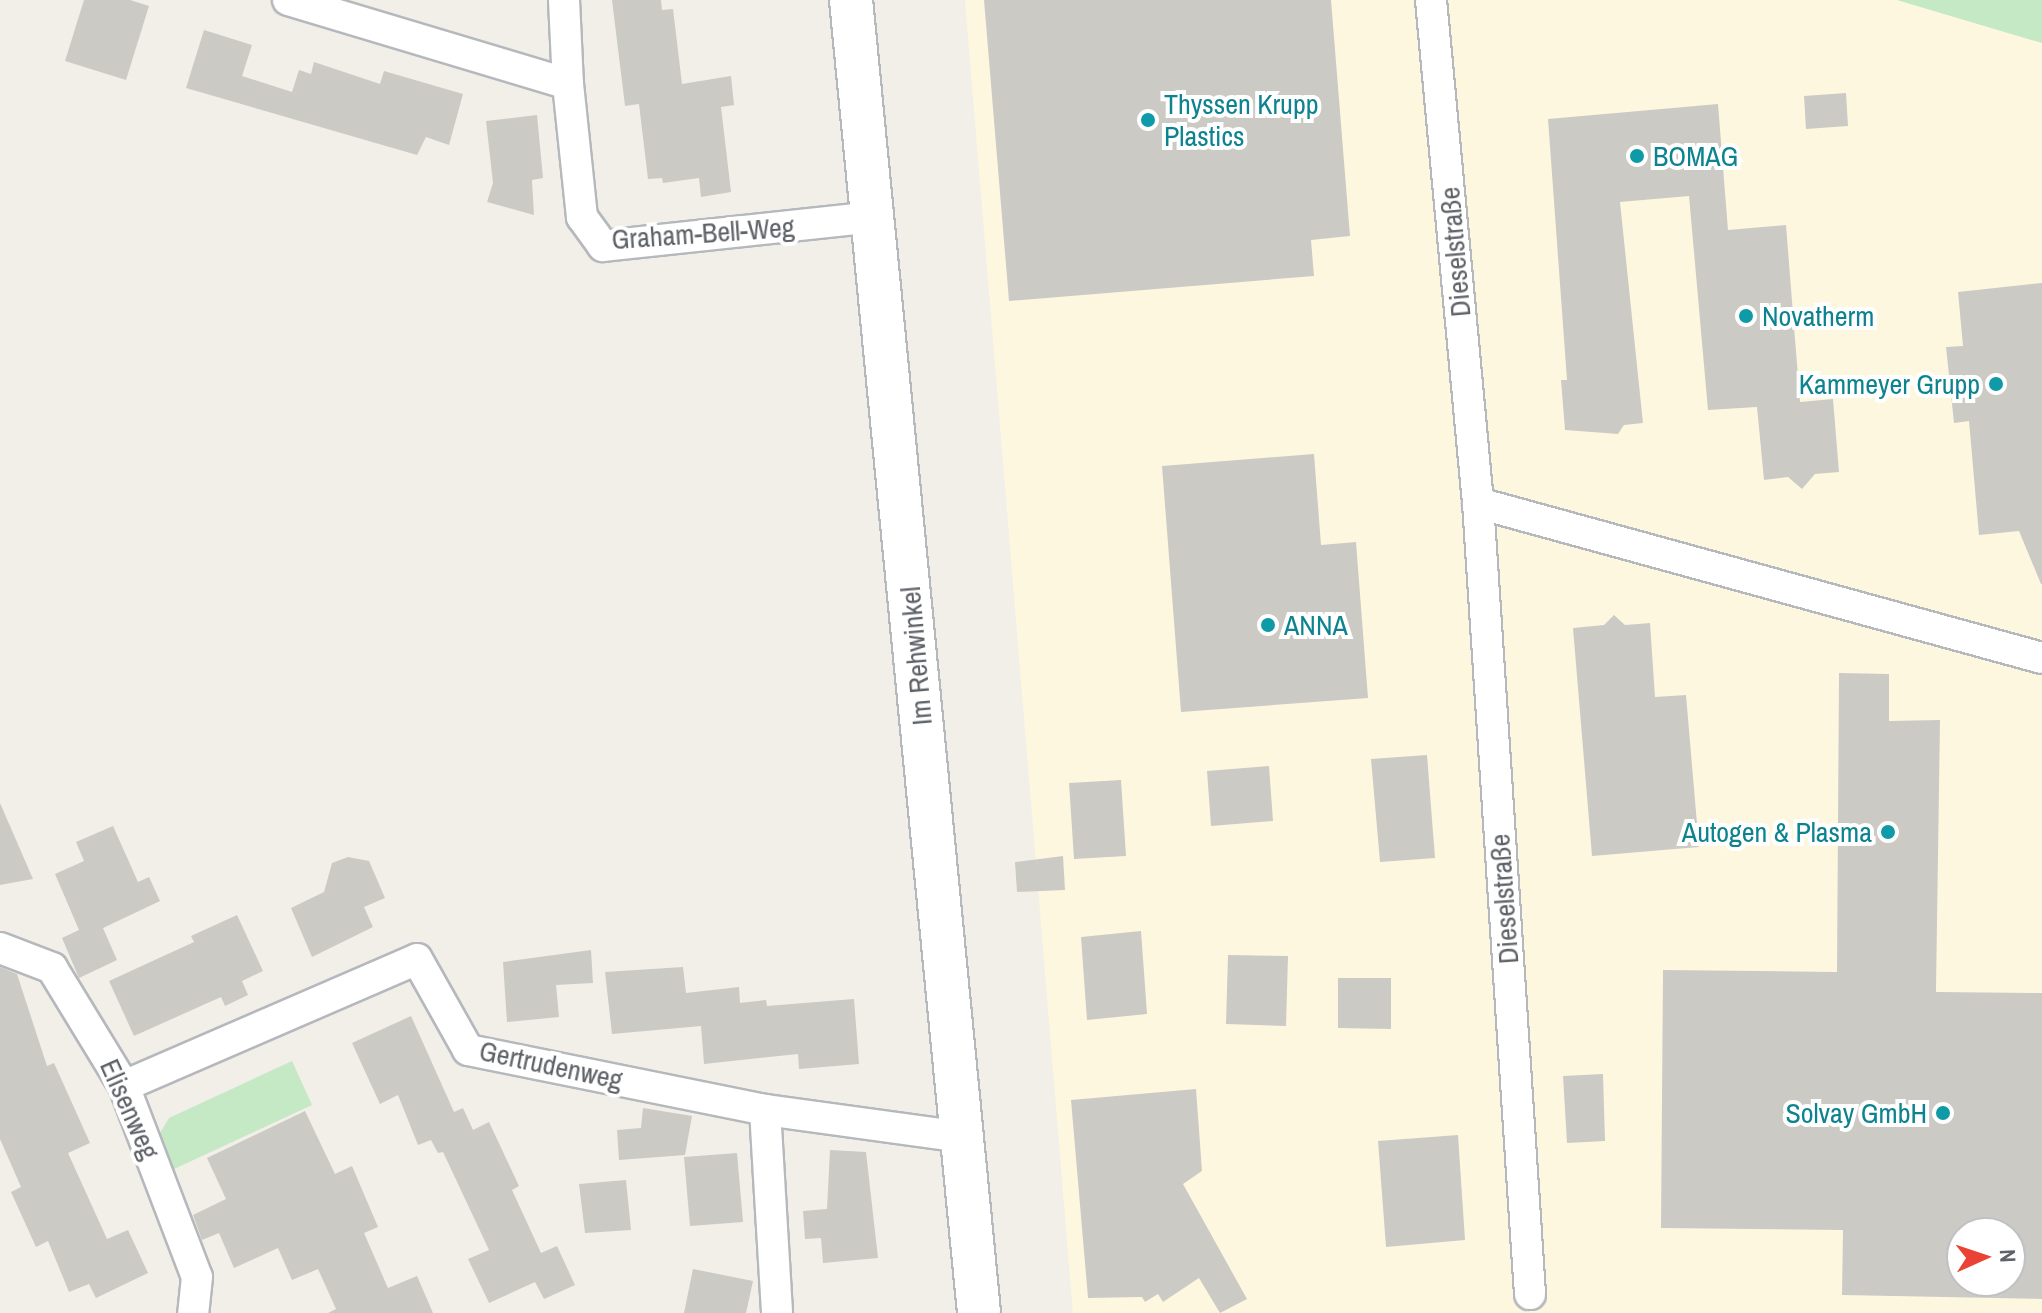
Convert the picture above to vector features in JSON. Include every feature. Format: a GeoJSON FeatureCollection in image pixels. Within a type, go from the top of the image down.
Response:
{"type":"FeatureCollection","features":[{"type":"Feature","properties":{"kind":"street"},"geometry":{"type":"LineString","coordinates":[[288,0],[568,84]]}},
{"type":"Feature","properties":{"kind":"street","name":"Graham-Bell-Weg"},"geometry":{"type":"LineString","coordinates":[[564,0],[568,84],[582,217],[603,246],[873,217]]}},
{"type":"Feature","properties":{"kind":"street","name":"Im Rehwinkel"},"geometry":{"type":"LineString","coordinates":[[851,0],[979,1313]]}},
{"type":"Feature","properties":{"kind":"street","name":"Dieselstraße"},"geometry":{"type":"LineString","coordinates":[[1431,0],[1478,503],[1530,1294]]}},
{"type":"Feature","properties":{"kind":"street"},"geometry":{"type":"LineString","coordinates":[[1478,503],[2042,658]]}},
{"type":"Feature","properties":{"kind":"street","name":"Elisenweg"},"geometry":{"type":"LineString","coordinates":[[0,948],[52,968],[124,1086],[197,1277],[193,1313]]}},
{"type":"Feature","properties":{"kind":"street","name":"Gertrudenweg"},"geometry":{"type":"LineString","coordinates":[[124,1086],[417,959],[468,1050],[765,1110],[961,1137]]}},
{"type":"Feature","properties":{"kind":"street"},"geometry":{"type":"LineString","coordinates":[[765,1110],[777,1313]]}},
{"type":"Feature","properties":{"kind":"shaded area"},"geometry":{"type":"Polygon","coordinates":[[[965,0],[1897,0],[2042,43],[2042,1313],[1073,1313],[965,0]]]}},
{"type":"Feature","properties":{"kind":"green space"},"geometry":{"type":"Polygon","coordinates":[[[1897,0],[2042,0],[2042,43],[1897,0]]]}},
{"type":"Feature","properties":{"kind":"green space"},"geometry":{"type":"Polygon","coordinates":[[[292,1061],[312,1105],[174,1169],[159,1135],[169,1118],[292,1061]]]}},
{"type":"Feature","properties":{"kind":"building"},"geometry":{"type":"Polygon","coordinates":[[[84,0],[130,0],[149,6],[126,80],[65,61],[84,0]]]}},
{"type":"Feature","properties":{"kind":"building"},"geometry":{"type":"Polygon","coordinates":[[[612,0],[661,0],[662,10],[673,9],[682,84],[731,76],[734,105],[721,107],[731,192],[701,197],[699,178],[663,183],[662,178],[648,179],[639,104],[625,106],[612,0]]]}},
{"type":"Feature","properties":{"kind":"building","name":"Thyssen Krupp Plastics"},"geometry":{"type":"Polygon","coordinates":[[[984,0],[1331,0],[1350,236],[1311,240],[1314,276],[1009,301],[984,0]]]}},
{"type":"Feature","properties":{"kind":"building"},"geometry":{"type":"Polygon","coordinates":[[[204,30],[252,45],[242,76],[292,92],[299,70],[311,74],[314,62],[380,84],[384,71],[463,94],[449,145],[426,137],[417,155],[186,88],[204,30]]]}},
{"type":"Feature","properties":{"kind":"building"},"geometry":{"type":"Polygon","coordinates":[[[1846,93],[1848,126],[1806,129],[1804,96],[1846,93]]]}},
{"type":"Feature","properties":{"kind":"building"},"geometry":{"type":"Polygon","coordinates":[[[1718,104],[1728,230],[1786,225],[1800,402],[1833,399],[1839,472],[1815,474],[1802,489],[1788,477],[1764,480],[1757,407],[1708,410],[1689,196],[1620,202],[1643,423],[1624,425],[1618,434],[1565,430],[1561,380],[1567,380],[1548,119],[1718,104]]]}},
{"type":"Feature","properties":{"kind":"building"},"geometry":{"type":"Polygon","coordinates":[[[537,115],[543,178],[532,180],[534,215],[487,202],[493,183],[486,121],[537,115]]]}},
{"type":"Feature","properties":{"kind":"building","name":"Kammeyer Grupp"},"geometry":{"type":"Polygon","coordinates":[[[2042,283],[2041,584],[2019,531],[1979,535],[1969,421],[1954,423],[1946,347],[1963,346],[1958,292],[2042,283]]]}},
{"type":"Feature","properties":{"kind":"building","name":"ANNA"},"geometry":{"type":"Polygon","coordinates":[[[1314,454],[1321,545],[1356,542],[1368,698],[1181,712],[1162,466],[1314,454]]]}},
{"type":"Feature","properties":{"kind":"building"},"geometry":{"type":"Polygon","coordinates":[[[1614,615],[1625,625],[1650,623],[1655,697],[1686,695],[1699,847],[1592,856],[1573,628],[1604,625],[1614,615]]]}},
{"type":"Feature","properties":{"kind":"building"},"geometry":{"type":"Polygon","coordinates":[[[1839,673],[1889,674],[1889,721],[1940,720],[1936,992],[2042,993],[2042,1299],[1842,1295],[1843,1230],[1661,1228],[1663,970],[1837,972],[1839,673]]]}},
{"type":"Feature","properties":{"kind":"building"},"geometry":{"type":"Polygon","coordinates":[[[1427,755],[1435,858],[1380,862],[1371,759],[1427,755]]]}},
{"type":"Feature","properties":{"kind":"building"},"geometry":{"type":"Polygon","coordinates":[[[1269,766],[1273,821],[1211,826],[1207,771],[1269,766]]]}},
{"type":"Feature","properties":{"kind":"building"},"geometry":{"type":"Polygon","coordinates":[[[1121,780],[1126,856],[1074,859],[1069,783],[1121,780]]]}},
{"type":"Feature","properties":{"kind":"building"},"geometry":{"type":"Polygon","coordinates":[[[0,803],[33,879],[0,885],[0,803]]]}},
{"type":"Feature","properties":{"kind":"building"},"geometry":{"type":"Polygon","coordinates":[[[113,826],[138,882],[149,877],[160,901],[103,928],[117,960],[79,978],[62,938],[79,930],[55,874],[84,861],[76,842],[113,826]]]}},
{"type":"Feature","properties":{"kind":"building"},"geometry":{"type":"Polygon","coordinates":[[[1063,856],[1065,890],[1017,892],[1015,862],[1063,856]]]}},
{"type":"Feature","properties":{"kind":"building"},"geometry":{"type":"Polygon","coordinates":[[[348,857],[369,861],[385,898],[364,907],[373,927],[312,957],[291,908],[324,892],[332,863],[348,857]]]}},
{"type":"Feature","properties":{"kind":"building"},"geometry":{"type":"Polygon","coordinates":[[[237,915],[263,971],[242,981],[248,995],[225,1006],[221,997],[134,1036],[109,981],[194,942],[191,936],[237,915]]]}},
{"type":"Feature","properties":{"kind":"building"},"geometry":{"type":"Polygon","coordinates":[[[1141,931],[1147,1014],[1087,1020],[1081,937],[1141,931]]]}},
{"type":"Feature","properties":{"kind":"building"},"geometry":{"type":"Polygon","coordinates":[[[591,950],[593,983],[556,985],[559,1017],[507,1022],[503,962],[591,950]]]}},
{"type":"Feature","properties":{"kind":"building"},"geometry":{"type":"Polygon","coordinates":[[[1228,955],[1288,956],[1286,1026],[1226,1024],[1228,955]]]}},
{"type":"Feature","properties":{"kind":"building"},"geometry":{"type":"Polygon","coordinates":[[[0,967],[17,974],[47,1066],[54,1063],[90,1143],[68,1153],[107,1239],[128,1230],[148,1273],[96,1298],[89,1284],[69,1292],[48,1241],[36,1247],[11,1192],[21,1187],[0,1139],[0,967]]]}},
{"type":"Feature","properties":{"kind":"building"},"geometry":{"type":"Polygon","coordinates":[[[683,967],[686,993],[739,987],[740,1003],[766,1000],[767,1006],[854,999],[859,1064],[799,1069],[798,1054],[704,1064],[701,1026],[612,1034],[605,972],[683,967]]]}},
{"type":"Feature","properties":{"kind":"building"},"geometry":{"type":"Polygon","coordinates":[[[1338,978],[1391,978],[1391,1029],[1338,1028],[1338,978]]]}},
{"type":"Feature","properties":{"kind":"building"},"geometry":{"type":"Polygon","coordinates":[[[411,1016],[454,1112],[463,1108],[473,1130],[489,1122],[519,1186],[512,1190],[541,1253],[557,1246],[575,1285],[544,1299],[535,1282],[489,1303],[468,1259],[489,1250],[443,1152],[438,1153],[431,1140],[418,1145],[398,1095],[380,1104],[352,1043],[411,1016]]]}},
{"type":"Feature","properties":{"kind":"building"},"geometry":{"type":"Polygon","coordinates":[[[1603,1074],[1605,1141],[1567,1143],[1563,1076],[1603,1074]]]}},
{"type":"Feature","properties":{"kind":"building"},"geometry":{"type":"Polygon","coordinates":[[[1196,1089],[1202,1171],[1183,1184],[1247,1299],[1220,1313],[1199,1278],[1163,1302],[1158,1294],[1145,1302],[1142,1297],[1088,1298],[1071,1100],[1196,1089]]]}},
{"type":"Feature","properties":{"kind":"building"},"geometry":{"type":"Polygon","coordinates":[[[643,1108],[692,1116],[685,1155],[619,1160],[617,1130],[641,1128],[643,1108]]]}},
{"type":"Feature","properties":{"kind":"building"},"geometry":{"type":"Polygon","coordinates":[[[305,1111],[335,1174],[352,1166],[378,1227],[364,1233],[388,1288],[417,1276],[433,1313],[328,1313],[336,1309],[318,1269],[292,1280],[278,1248],[234,1268],[219,1233],[202,1240],[193,1215],[226,1199],[207,1158],[305,1111]]]}},
{"type":"Feature","properties":{"kind":"building"},"geometry":{"type":"Polygon","coordinates":[[[1458,1135],[1465,1240],[1386,1247],[1378,1141],[1458,1135]]]}},
{"type":"Feature","properties":{"kind":"building"},"geometry":{"type":"Polygon","coordinates":[[[830,1150],[866,1152],[878,1258],[823,1263],[821,1238],[805,1239],[803,1211],[827,1209],[830,1150]]]}},
{"type":"Feature","properties":{"kind":"building"},"geometry":{"type":"Polygon","coordinates":[[[737,1153],[743,1222],[690,1226],[684,1157],[737,1153]]]}},
{"type":"Feature","properties":{"kind":"building"},"geometry":{"type":"Polygon","coordinates":[[[626,1180],[631,1230],[585,1233],[579,1184],[626,1180]]]}},
{"type":"Feature","properties":{"kind":"building"},"geometry":{"type":"Polygon","coordinates":[[[693,1269],[753,1281],[746,1313],[684,1313],[693,1269]]]}},
{"type":"Feature","properties":{"kind":"place","name":"Thyssen Krupp Plastics"},"geometry":{"type":"Point","coordinates":[1148,120]}},
{"type":"Feature","properties":{"kind":"place","name":"BOMAG"},"geometry":{"type":"Point","coordinates":[1637,156]}},
{"type":"Feature","properties":{"kind":"place","name":"Novatherm"},"geometry":{"type":"Point","coordinates":[1746,316]}},
{"type":"Feature","properties":{"kind":"place","name":"Kammeyer Grupp"},"geometry":{"type":"Point","coordinates":[1996,384]}},
{"type":"Feature","properties":{"kind":"place","name":"ANNA"},"geometry":{"type":"Point","coordinates":[1268,625]}},
{"type":"Feature","properties":{"kind":"place","name":"Autogen & Plasma"},"geometry":{"type":"Point","coordinates":[1888,832]}},
{"type":"Feature","properties":{"kind":"place","name":"Solvay GmbH"},"geometry":{"type":"Point","coordinates":[1943,1113]}}]}
